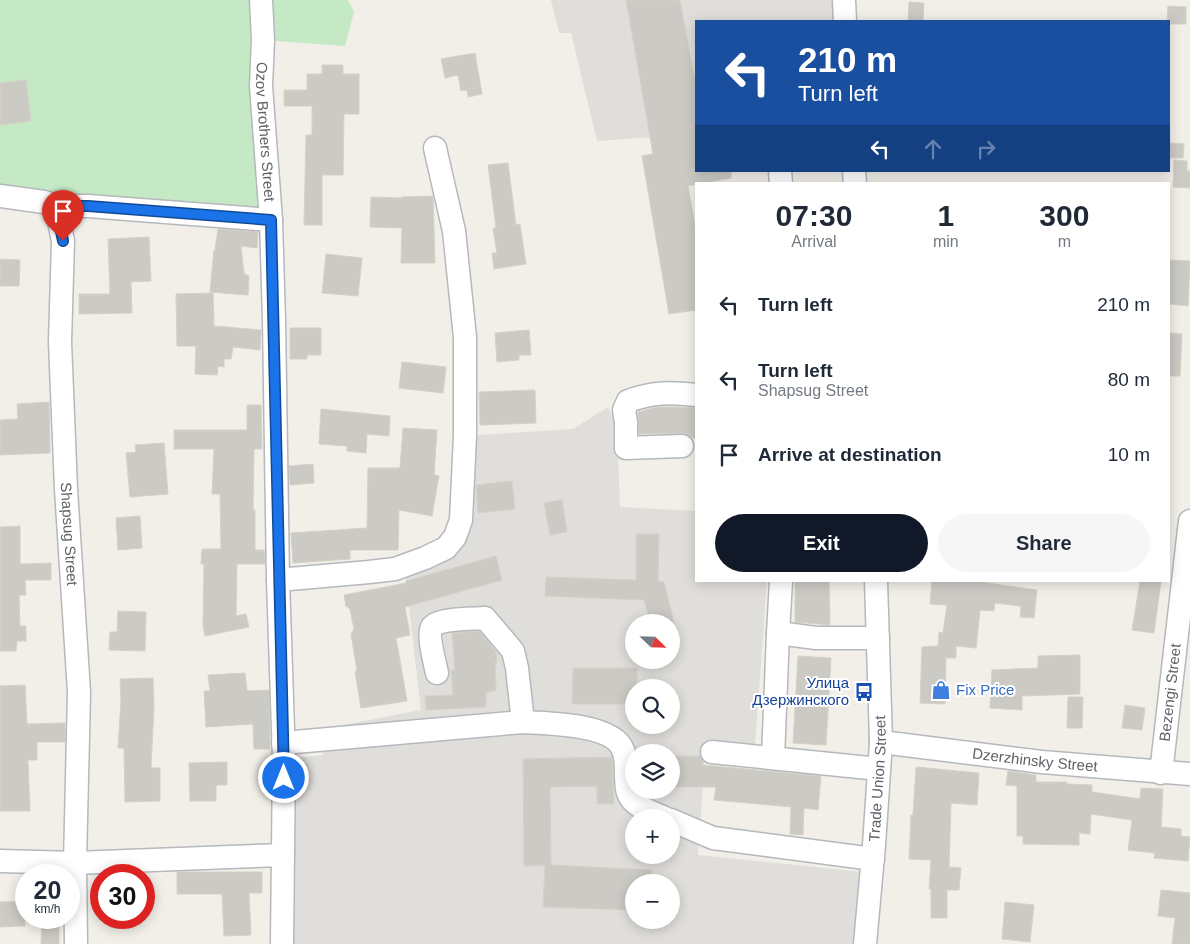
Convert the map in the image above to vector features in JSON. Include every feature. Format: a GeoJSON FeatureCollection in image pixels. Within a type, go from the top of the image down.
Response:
{"type":"FeatureCollection","features":[{"type":"Feature","properties":{"kind":"street","name":"Ozov Brothers Street"},"geometry":{"type":"LineString","coordinates":[[261,0],[263,40],[261,86],[271,220],[283,743],[282,944]]}},
{"type":"Feature","properties":{"kind":"street"},"geometry":{"type":"LineString","coordinates":[[844,0],[845,20]]}},
{"type":"Feature","properties":{"kind":"street"},"geometry":{"type":"LineString","coordinates":[[278,580],[394,569],[446,548],[455,537],[462,511],[465,436],[465,337],[454,231],[435,148]]}},
{"type":"Feature","properties":{"kind":"street"},"geometry":{"type":"LineString","coordinates":[[0,196],[44,202],[56,206],[88,206],[271,220]]}},
{"type":"Feature","properties":{"kind":"street","name":"Shapsug Street"},"geometry":{"type":"LineString","coordinates":[[56,206],[63,241],[60,342],[67,499],[79,692],[75,863],[76,944]]}},
{"type":"Feature","properties":{"kind":"street"},"geometry":{"type":"LineString","coordinates":[[682,446],[626,448],[624,410],[628,401],[647,394],[670,392],[695,395]]}},
{"type":"Feature","properties":{"kind":"street","name":"Bezengi Street"},"geometry":{"type":"LineString","coordinates":[[1161,773],[1190,522]]}},
{"type":"Feature","properties":{"kind":"street"},"geometry":{"type":"LineString","coordinates":[[773,758],[781,582]]}},
{"type":"Feature","properties":{"kind":"street","name":"Trade Union Street"},"geometry":{"type":"LineString","coordinates":[[865,944],[881,742],[876,582]]}},
{"type":"Feature","properties":{"kind":"street"},"geometry":{"type":"LineString","coordinates":[[437,673],[430,636],[433,625],[441,621],[486,618],[513,651],[517,668],[523,722]]}},
{"type":"Feature","properties":{"kind":"street"},"geometry":{"type":"LineString","coordinates":[[778,633],[816,638],[878,638]]}},
{"type":"Feature","properties":{"kind":"street"},"geometry":{"type":"LineString","coordinates":[[283,743],[523,722],[579,726],[616,740],[623,749],[627,792],[632,801],[644,809]]}},
{"type":"Feature","properties":{"kind":"street","name":"Dzerzhinsky Street"},"geometry":{"type":"LineString","coordinates":[[881,742],[1042,762],[1190,774]]}},
{"type":"Feature","properties":{"kind":"street"},"geometry":{"type":"LineString","coordinates":[[712,752],[879,769]]}},
{"type":"Feature","properties":{"kind":"street"},"geometry":{"type":"LineString","coordinates":[[680,824],[713,838],[873,859]]}},
{"type":"Feature","properties":{"kind":"street"},"geometry":{"type":"LineString","coordinates":[[0,861],[75,863],[283,855]]}},
{"type":"Feature","properties":{"kind":"shaded area"},"geometry":{"type":"Polygon","coordinates":[[[551,0],[844,0],[845,20],[695,20],[695,134],[597,141],[571,33],[559,33],[551,0]]]}},
{"type":"Feature","properties":{"kind":"shaded area"},"geometry":{"type":"Polygon","coordinates":[[[608,407],[617,426],[620,507],[695,511],[695,582],[767,582],[755,745],[706,742],[698,855],[872,873],[865,944],[282,944],[284,759],[323,755],[323,729],[421,710],[406,581],[407,565],[446,548],[465,436],[573,429],[608,407]]]}},
{"type":"Feature","properties":{"kind":"green space"},"geometry":{"type":"Polygon","coordinates":[[[0,0],[348,0],[354,12],[345,46],[263,40],[271,220],[0,196],[0,0]]]}},
{"type":"Feature","properties":{"kind":"building"},"geometry":{"type":"Polygon","coordinates":[[[626,0],[680,0],[695,82],[695,172],[731,172],[731,178],[710,182],[695,182],[695,185],[688,186],[695,225],[695,310],[669,314],[642,156],[653,154],[626,0]]]}},
{"type":"Feature","properties":{"kind":"building"},"geometry":{"type":"Polygon","coordinates":[[[909,2],[924,3],[923,20],[908,20],[909,2]]]}},
{"type":"Feature","properties":{"kind":"building"},"geometry":{"type":"Polygon","coordinates":[[[1168,6],[1186,7],[1186,24],[1170,24],[1170,20],[1167,20],[1168,6]]]}},
{"type":"Feature","properties":{"kind":"building"},"geometry":{"type":"Polygon","coordinates":[[[475,53],[482,94],[468,97],[467,90],[461,91],[458,75],[445,78],[441,59],[475,53]]]}},
{"type":"Feature","properties":{"kind":"building"},"geometry":{"type":"Polygon","coordinates":[[[322,65],[343,65],[343,74],[359,74],[359,114],[344,114],[343,175],[322,175],[322,225],[304,225],[306,135],[312,135],[312,106],[284,106],[284,90],[307,90],[307,74],[322,74],[322,65]]]}},
{"type":"Feature","properties":{"kind":"building"},"geometry":{"type":"Polygon","coordinates":[[[26,80],[31,121],[0,125],[0,83],[26,80]]]}},
{"type":"Feature","properties":{"kind":"building"},"geometry":{"type":"Polygon","coordinates":[[[1170,143],[1184,144],[1183,158],[1170,158],[1170,143]]]}},
{"type":"Feature","properties":{"kind":"building"},"geometry":{"type":"Polygon","coordinates":[[[1174,160],[1187,161],[1187,171],[1190,171],[1190,188],[1173,187],[1174,160]]]}},
{"type":"Feature","properties":{"kind":"building"},"geometry":{"type":"Polygon","coordinates":[[[508,163],[516,225],[520,224],[526,264],[494,269],[492,253],[497,253],[493,228],[496,228],[488,165],[508,163]]]}},
{"type":"Feature","properties":{"kind":"building"},"geometry":{"type":"Polygon","coordinates":[[[433,196],[435,263],[401,263],[402,228],[370,227],[371,197],[433,196]]]}},
{"type":"Feature","properties":{"kind":"building"},"geometry":{"type":"Polygon","coordinates":[[[218,229],[258,232],[257,248],[241,246],[244,274],[249,276],[248,295],[210,292],[218,229]]]}},
{"type":"Feature","properties":{"kind":"building"},"geometry":{"type":"Polygon","coordinates":[[[149,237],[151,281],[131,282],[132,313],[79,314],[79,294],[110,294],[108,239],[149,237]]]}},
{"type":"Feature","properties":{"kind":"building"},"geometry":{"type":"Polygon","coordinates":[[[326,254],[362,258],[358,296],[322,293],[326,254]]]}},
{"type":"Feature","properties":{"kind":"building"},"geometry":{"type":"Polygon","coordinates":[[[0,259],[20,260],[19,286],[0,286],[0,259]]]}},
{"type":"Feature","properties":{"kind":"building"},"geometry":{"type":"Polygon","coordinates":[[[1170,260],[1190,261],[1188,306],[1170,304],[1170,260]]]}},
{"type":"Feature","properties":{"kind":"building"},"geometry":{"type":"Polygon","coordinates":[[[213,293],[214,326],[261,330],[260,350],[233,347],[231,359],[224,359],[224,367],[218,366],[217,375],[195,374],[196,346],[177,346],[176,294],[213,293]]]}},
{"type":"Feature","properties":{"kind":"building"},"geometry":{"type":"Polygon","coordinates":[[[290,328],[321,328],[321,355],[307,355],[307,359],[290,359],[290,328]]]}},
{"type":"Feature","properties":{"kind":"building"},"geometry":{"type":"Polygon","coordinates":[[[529,330],[531,355],[519,355],[519,360],[497,362],[495,333],[529,330]]]}},
{"type":"Feature","properties":{"kind":"building"},"geometry":{"type":"Polygon","coordinates":[[[1170,333],[1182,334],[1180,376],[1170,376],[1170,333]]]}},
{"type":"Feature","properties":{"kind":"building"},"geometry":{"type":"Polygon","coordinates":[[[402,362],[446,367],[443,393],[399,388],[402,362]]]}},
{"type":"Feature","properties":{"kind":"building"},"geometry":{"type":"Polygon","coordinates":[[[535,390],[536,423],[480,425],[479,392],[535,390]]]}},
{"type":"Feature","properties":{"kind":"building"},"geometry":{"type":"Polygon","coordinates":[[[49,402],[50,453],[0,455],[0,420],[18,419],[17,404],[49,402]]]}},
{"type":"Feature","properties":{"kind":"building"},"geometry":{"type":"Polygon","coordinates":[[[247,405],[261,405],[262,449],[254,449],[253,510],[255,510],[255,550],[264,550],[265,564],[237,564],[236,616],[246,614],[249,627],[205,636],[203,625],[204,564],[201,564],[202,549],[221,549],[220,494],[212,494],[214,449],[174,449],[174,430],[247,430],[247,405]]]}},
{"type":"Feature","properties":{"kind":"building"},"geometry":{"type":"Polygon","coordinates":[[[657,407],[695,408],[695,439],[682,433],[639,434],[638,412],[657,407]]]}},
{"type":"Feature","properties":{"kind":"building"},"geometry":{"type":"Polygon","coordinates":[[[321,409],[390,416],[389,436],[367,434],[366,453],[347,451],[347,446],[319,444],[321,409]]]}},
{"type":"Feature","properties":{"kind":"building"},"geometry":{"type":"Polygon","coordinates":[[[403,428],[437,430],[434,475],[439,476],[432,516],[399,510],[398,550],[350,550],[350,559],[293,563],[291,533],[367,528],[368,468],[400,468],[403,428]]]}},
{"type":"Feature","properties":{"kind":"building"},"geometry":{"type":"Polygon","coordinates":[[[164,443],[168,494],[130,497],[126,453],[136,452],[135,445],[164,443]]]}},
{"type":"Feature","properties":{"kind":"building"},"geometry":{"type":"Polygon","coordinates":[[[313,464],[314,483],[290,485],[289,466],[313,464]]]}},
{"type":"Feature","properties":{"kind":"building"},"geometry":{"type":"Polygon","coordinates":[[[512,481],[515,509],[478,513],[476,485],[512,481]]]}},
{"type":"Feature","properties":{"kind":"building"},"geometry":{"type":"Polygon","coordinates":[[[562,500],[567,532],[550,535],[544,503],[562,500]]]}},
{"type":"Feature","properties":{"kind":"building"},"geometry":{"type":"Polygon","coordinates":[[[140,516],[142,548],[118,550],[116,518],[140,516]]]}},
{"type":"Feature","properties":{"kind":"building"},"geometry":{"type":"Polygon","coordinates":[[[20,526],[20,564],[51,563],[51,580],[25,580],[26,595],[19,595],[20,626],[26,626],[26,641],[17,641],[16,651],[0,651],[0,527],[20,526]]]}},
{"type":"Feature","properties":{"kind":"building"},"geometry":{"type":"Polygon","coordinates":[[[636,534],[659,534],[658,581],[664,582],[672,614],[648,614],[644,600],[545,596],[546,577],[636,580],[636,534]]]}},
{"type":"Feature","properties":{"kind":"building"},"geometry":{"type":"Polygon","coordinates":[[[496,556],[502,580],[405,607],[410,635],[396,638],[407,701],[361,708],[351,634],[354,629],[350,609],[346,606],[344,595],[406,583],[406,581],[496,556]]]}},
{"type":"Feature","properties":{"kind":"building"},"geometry":{"type":"Polygon","coordinates":[[[795,582],[829,582],[830,625],[795,622],[795,582]]]}},
{"type":"Feature","properties":{"kind":"building"},"geometry":{"type":"Polygon","coordinates":[[[932,582],[980,582],[1037,590],[1034,618],[1020,617],[1021,606],[995,603],[994,611],[980,610],[976,648],[956,646],[956,658],[946,658],[945,704],[920,703],[922,647],[938,646],[939,632],[943,633],[947,605],[930,604],[932,582]]]}},
{"type":"Feature","properties":{"kind":"building"},"geometry":{"type":"Polygon","coordinates":[[[1140,582],[1161,582],[1154,633],[1132,630],[1140,582]]]}},
{"type":"Feature","properties":{"kind":"building"},"geometry":{"type":"Polygon","coordinates":[[[118,611],[146,612],[145,651],[109,650],[110,632],[117,632],[118,611]]]}},
{"type":"Feature","properties":{"kind":"building"},"geometry":{"type":"Polygon","coordinates":[[[479,631],[496,652],[497,662],[495,662],[496,690],[486,693],[486,707],[426,710],[425,696],[453,695],[451,670],[455,670],[452,633],[479,631]]]}},
{"type":"Feature","properties":{"kind":"building"},"geometry":{"type":"Polygon","coordinates":[[[1080,655],[1080,694],[1022,696],[1022,710],[990,708],[992,670],[1038,668],[1038,656],[1080,655]]]}},
{"type":"Feature","properties":{"kind":"building"},"geometry":{"type":"Polygon","coordinates":[[[798,656],[831,658],[826,745],[793,743],[798,656]]]}},
{"type":"Feature","properties":{"kind":"building"},"geometry":{"type":"Polygon","coordinates":[[[573,668],[637,669],[637,679],[625,679],[625,704],[572,704],[573,668]]]}},
{"type":"Feature","properties":{"kind":"building"},"geometry":{"type":"Polygon","coordinates":[[[245,673],[247,691],[269,690],[270,749],[254,749],[253,724],[206,727],[204,691],[210,691],[208,675],[245,673]]]}},
{"type":"Feature","properties":{"kind":"building"},"geometry":{"type":"Polygon","coordinates":[[[153,678],[154,707],[151,768],[160,768],[160,801],[125,802],[124,748],[118,748],[121,699],[120,679],[153,678]]]}},
{"type":"Feature","properties":{"kind":"building"},"geometry":{"type":"Polygon","coordinates":[[[25,685],[27,724],[65,723],[65,742],[37,742],[37,760],[28,760],[30,811],[0,811],[0,686],[25,685]]]}},
{"type":"Feature","properties":{"kind":"building"},"geometry":{"type":"Polygon","coordinates":[[[1068,697],[1083,697],[1082,728],[1067,728],[1068,697]]]}},
{"type":"Feature","properties":{"kind":"building"},"geometry":{"type":"Polygon","coordinates":[[[1125,705],[1145,708],[1142,730],[1122,728],[1125,705]]]}},
{"type":"Feature","properties":{"kind":"building"},"geometry":{"type":"Polygon","coordinates":[[[680,756],[700,756],[703,765],[821,776],[818,810],[804,808],[803,835],[790,834],[791,807],[714,800],[716,787],[680,787],[680,756]]]}},
{"type":"Feature","properties":{"kind":"building"},"geometry":{"type":"Polygon","coordinates":[[[612,757],[614,804],[597,804],[597,786],[550,787],[551,865],[652,870],[652,874],[625,874],[625,910],[543,907],[545,865],[524,866],[523,759],[612,757]]]}},
{"type":"Feature","properties":{"kind":"building"},"geometry":{"type":"Polygon","coordinates":[[[227,762],[227,785],[216,785],[216,801],[190,801],[189,763],[227,762]]]}},
{"type":"Feature","properties":{"kind":"building"},"geometry":{"type":"Polygon","coordinates":[[[916,767],[979,773],[977,805],[951,803],[949,867],[961,868],[959,890],[947,890],[947,918],[931,918],[931,889],[929,889],[931,860],[909,859],[916,767]]]}},
{"type":"Feature","properties":{"kind":"building"},"geometry":{"type":"Polygon","coordinates":[[[1008,771],[1036,775],[1036,782],[1067,782],[1067,784],[1092,785],[1092,792],[1140,799],[1141,788],[1163,789],[1161,827],[1181,829],[1181,836],[1190,837],[1188,861],[1154,858],[1155,853],[1128,850],[1132,820],[1091,814],[1090,834],[1079,833],[1079,845],[1023,844],[1023,836],[1017,836],[1017,786],[1006,785],[1008,771]]]}},
{"type":"Feature","properties":{"kind":"building"},"geometry":{"type":"Polygon","coordinates":[[[177,872],[262,872],[262,893],[249,893],[251,935],[224,936],[222,894],[177,894],[177,872]]]}},
{"type":"Feature","properties":{"kind":"building"},"geometry":{"type":"Polygon","coordinates":[[[1161,890],[1190,893],[1190,944],[1172,944],[1175,918],[1158,916],[1161,890]]]}},
{"type":"Feature","properties":{"kind":"building"},"geometry":{"type":"Polygon","coordinates":[[[15,901],[15,926],[0,927],[0,902],[15,901]]]}},
{"type":"Feature","properties":{"kind":"building"},"geometry":{"type":"Polygon","coordinates":[[[1005,902],[1034,905],[1030,942],[1002,939],[1005,902]]]}},
{"type":"Feature","properties":{"kind":"building"},"geometry":{"type":"Polygon","coordinates":[[[42,929],[59,929],[59,944],[41,944],[42,929]]]}},
{"type":"Feature","properties":{"kind":"place","name":"Fix Price"},"geometry":{"type":"Point","coordinates":[941,690]}},
{"type":"Feature","properties":{"kind":"place","name":"Улица Дзержинского"},"geometry":{"type":"Point","coordinates":[864,692]}},
{"type":"Feature","properties":{"kind":"route"},"geometry":{"type":"LineString","coordinates":[[63,241],[56,206],[88,206],[271,220],[284,778]]}}]}
